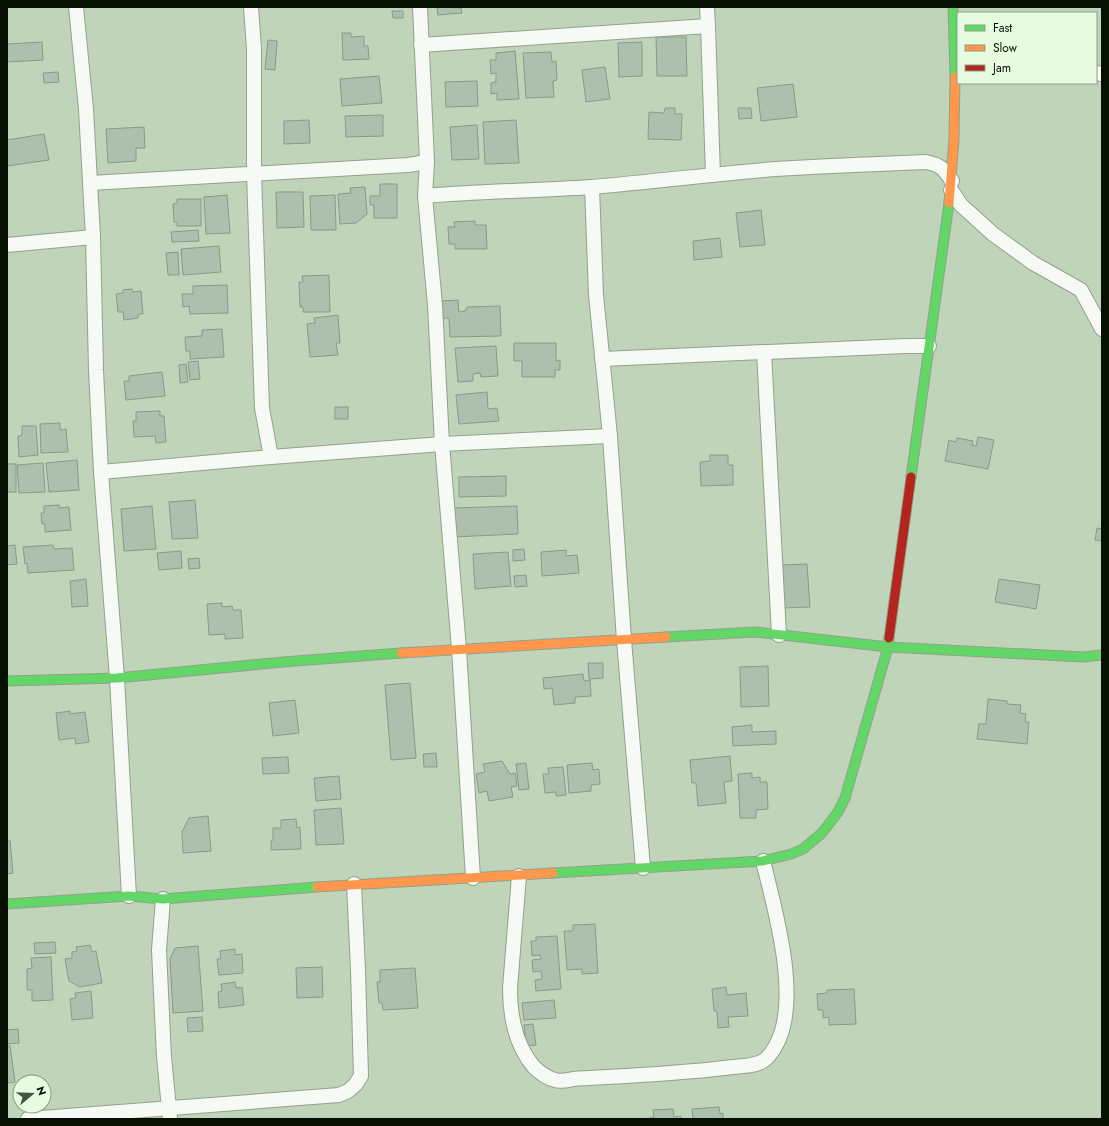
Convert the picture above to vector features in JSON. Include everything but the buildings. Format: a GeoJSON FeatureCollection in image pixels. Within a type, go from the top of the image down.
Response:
{"type":"FeatureCollection","features":[{"type":"Feature","properties":{"kind":"street"},"geometry":{"type":"LineString","coordinates":[[76,7],[86,104],[93,237],[96,370],[101,472],[117,678],[129,896]]}},
{"type":"Feature","properties":{"kind":"street"},"geometry":{"type":"LineString","coordinates":[[251,7],[254,49],[254,174],[262,408],[271,457]]}},
{"type":"Feature","properties":{"kind":"street"},"geometry":{"type":"LineString","coordinates":[[420,7],[427,162],[425,196],[435,305],[442,444],[459,649],[473,878]]}},
{"type":"Feature","properties":{"kind":"street"},"geometry":{"type":"LineString","coordinates":[[707,7],[713,175]]}},
{"type":"Feature","properties":{"kind":"street"},"geometry":{"type":"LineString","coordinates":[[7,904],[129,896],[163,899],[354,884],[764,861],[779,859],[815,842],[823,834],[838,812],[845,798],[888,647],[951,185],[957,63],[953,7]]}},
{"type":"Feature","properties":{"kind":"street"},"geometry":{"type":"LineString","coordinates":[[421,45],[708,26]]}},
{"type":"Feature","properties":{"kind":"street"},"geometry":{"type":"LineString","coordinates":[[90,183],[408,165],[427,162]]}},
{"type":"Feature","properties":{"kind":"street"},"geometry":{"type":"LineString","coordinates":[[425,196],[471,192],[528,191],[592,187],[836,165],[934,163],[944,169],[961,205],[993,234],[1033,263],[1081,290],[1102,329]]}},
{"type":"Feature","properties":{"kind":"street"},"geometry":{"type":"LineString","coordinates":[[592,187],[596,295],[610,436],[624,640],[643,868]]}},
{"type":"Feature","properties":{"kind":"street"},"geometry":{"type":"LineString","coordinates":[[7,245],[93,237]]}},
{"type":"Feature","properties":{"kind":"street"},"geometry":{"type":"LineString","coordinates":[[602,359],[929,346]]}},
{"type":"Feature","properties":{"kind":"street"},"geometry":{"type":"LineString","coordinates":[[764,352],[779,635]]}},
{"type":"Feature","properties":{"kind":"street"},"geometry":{"type":"LineString","coordinates":[[101,472],[442,444],[610,436]]}},
{"type":"Feature","properties":{"kind":"street"},"geometry":{"type":"LineString","coordinates":[[7,681],[117,678],[283,662],[459,649],[755,632],[888,647],[1083,657],[1102,655]]}},
{"type":"Feature","properties":{"kind":"street"},"geometry":{"type":"LineString","coordinates":[[518,876],[510,1006],[518,1042],[522,1051],[540,1073],[555,1080],[573,1080],[700,1071],[753,1064],[763,1061],[769,1055],[779,1040],[785,1024],[787,986],[782,939],[764,861]]}},
{"type":"Feature","properties":{"kind":"street"},"geometry":{"type":"LineString","coordinates":[[28,1119],[170,1114],[339,1095],[348,1091],[355,1085],[361,1076],[354,884]]}},
{"type":"Feature","properties":{"kind":"street"},"geometry":{"type":"LineString","coordinates":[[163,899],[159,950],[164,1056],[170,1114]]}},
{"type":"Feature","properties":{"kind":"traffic: fast"},"geometry":{"type":"LineString","coordinates":[[953,7],[955,77]]}},
{"type":"Feature","properties":{"kind":"traffic: fast"},"geometry":{"type":"LineString","coordinates":[[911,477],[949,203]]}},
{"type":"Feature","properties":{"kind":"traffic: fast"},"geometry":{"type":"LineString","coordinates":[[666,637],[755,632],[888,647],[1083,657],[1102,655]]}},
{"type":"Feature","properties":{"kind":"traffic: fast"},"geometry":{"type":"LineString","coordinates":[[553,873],[763,861],[791,854],[803,849],[822,833],[838,812],[845,798],[888,647],[889,638]]}},
{"type":"Feature","properties":{"kind":"traffic: fast"},"geometry":{"type":"LineString","coordinates":[[7,681],[117,678],[283,662],[401,653]]}},
{"type":"Feature","properties":{"kind":"traffic: fast"},"geometry":{"type":"LineString","coordinates":[[7,904],[129,896],[163,899],[317,887]]}},
{"type":"Feature","properties":{"kind":"traffic: slow"},"geometry":{"type":"LineString","coordinates":[[949,203],[954,139],[955,77]]}},
{"type":"Feature","properties":{"kind":"traffic: slow"},"geometry":{"type":"LineString","coordinates":[[401,653],[666,637]]}},
{"type":"Feature","properties":{"kind":"traffic: slow"},"geometry":{"type":"LineString","coordinates":[[317,887],[553,873]]}},
{"type":"Feature","properties":{"kind":"traffic: jam"},"geometry":{"type":"LineString","coordinates":[[889,638],[911,477]]}}]}
